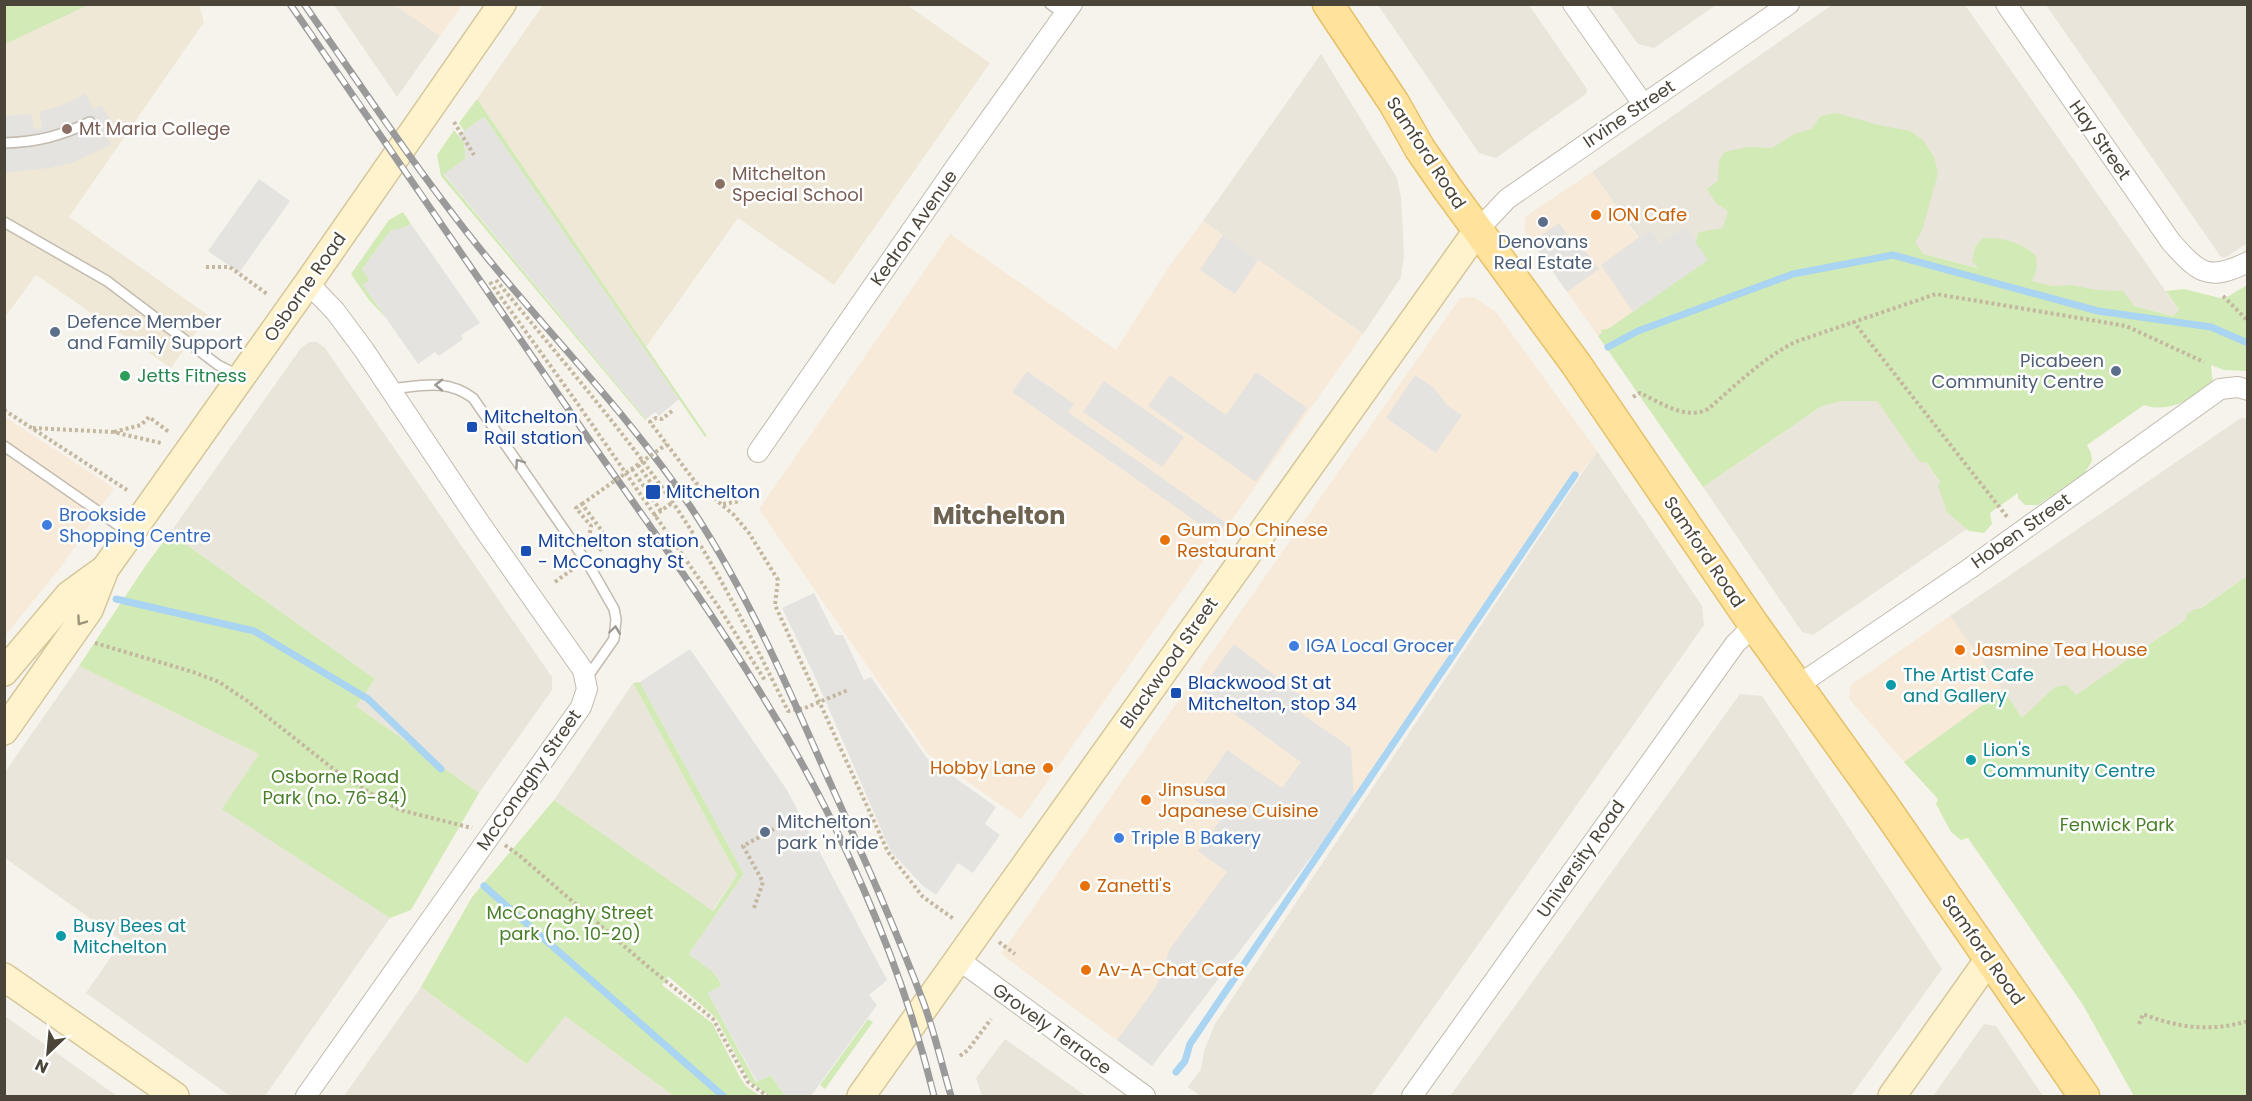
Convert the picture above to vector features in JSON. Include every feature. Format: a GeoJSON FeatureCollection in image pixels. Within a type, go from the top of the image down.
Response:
{"type":"FeatureCollection","features":[{"type":"Feature","properties":{"kind":"main road","name":"Samford Road"},"geometry":{"type":"LineString","coordinates":[[1328,4],[1394,103],[1420,149],[1477,231],[1576,364],[1754,625],[1884,806],[2084,1096]]}},
{"type":"Feature","properties":{"kind":"street","name":"Osborne Road"},"geometry":{"type":"LineString","coordinates":[[4,672],[69,595],[105,568],[131,534],[502,4]]}},
{"type":"Feature","properties":{"kind":"street"},"geometry":{"type":"LineString","coordinates":[[1573,4],[1643,104]]}},
{"type":"Feature","properties":{"kind":"street","name":"Irvine Street"},"geometry":{"type":"LineString","coordinates":[[1477,231],[1507,199],[1789,4]]}},
{"type":"Feature","properties":{"kind":"street","name":"Hay Street"},"geometry":{"type":"LineString","coordinates":[[2006,4],[2171,243],[2200,270],[2214,274],[2231,270],[2247,262]]}},
{"type":"Feature","properties":{"kind":"street","name":"Kedron Avenue"},"geometry":{"type":"LineString","coordinates":[[758,452],[957,165],[1062,8]]}},
{"type":"Feature","properties":{"kind":"street","name":"Blackwood Street"},"geometry":{"type":"LineString","coordinates":[[861,1096],[1477,231]]}},
{"type":"Feature","properties":{"kind":"street"},"geometry":{"type":"LineString","coordinates":[[308,283],[335,311],[390,388],[479,522],[567,645],[583,670],[586,680]]}},
{"type":"Feature","properties":{"kind":"street","name":"Hoben Street"},"geometry":{"type":"LineString","coordinates":[[1797,686],[2019,533],[2220,389],[2238,387],[2247,390]]}},
{"type":"Feature","properties":{"kind":"street","name":"Osborne Road"},"geometry":{"type":"LineString","coordinates":[[4,731],[89,610],[105,568]]}},
{"type":"Feature","properties":{"kind":"street","name":"University Road"},"geometry":{"type":"LineString","coordinates":[[1412,1096],[1735,644],[1754,625]]}},
{"type":"Feature","properties":{"kind":"street","name":"McConaghy Street"},"geometry":{"type":"LineString","coordinates":[[306,1096],[581,707],[585,698],[586,680]]}},
{"type":"Feature","properties":{"kind":"street","name":"Grovely Terrace"},"geometry":{"type":"LineString","coordinates":[[959,960],[1145,1096]]}},
{"type":"Feature","properties":{"kind":"street"},"geometry":{"type":"LineString","coordinates":[[1892,1096],[1989,960]]}},
{"type":"Feature","properties":{"kind":"street"},"geometry":{"type":"LineString","coordinates":[[4,977],[175,1096]]}},
{"type":"Feature","properties":{"kind":"lane"},"geometry":{"type":"LineString","coordinates":[[4,143],[28,142],[61,135],[90,122]]}},
{"type":"Feature","properties":{"kind":"lane"},"geometry":{"type":"LineString","coordinates":[[4,222],[107,281],[218,365],[242,378]]}},
{"type":"Feature","properties":{"kind":"lane"},"geometry":{"type":"LineString","coordinates":[[390,388],[440,384],[458,388],[473,398],[590,567],[614,609],[616,630],[610,647],[586,680]]}},
{"type":"Feature","properties":{"kind":"lane"},"geometry":{"type":"LineString","coordinates":[[4,446],[131,534]]}},
{"type":"Feature","properties":{"kind":"path"},"geometry":{"type":"LineString","coordinates":[[454,122],[474,155]]}},
{"type":"Feature","properties":{"kind":"path"},"geometry":{"type":"LineString","coordinates":[[206,267],[230,267],[267,294]]}},
{"type":"Feature","properties":{"kind":"path"},"geometry":{"type":"LineString","coordinates":[[496,280],[625,437],[673,502],[733,600],[788,711],[805,708],[848,690]]}},
{"type":"Feature","properties":{"kind":"path"},"geometry":{"type":"LineString","coordinates":[[490,282],[720,609],[766,682]]}},
{"type":"Feature","properties":{"kind":"path"},"geometry":{"type":"LineString","coordinates":[[1633,397],[1640,393],[1688,413],[1700,413],[1708,409],[1764,359],[1780,349],[1853,321],[1935,294],[2126,326],[2204,362]]}},
{"type":"Feature","properties":{"kind":"path"},"geometry":{"type":"LineString","coordinates":[[2223,296],[2247,321]]}},
{"type":"Feature","properties":{"kind":"path"},"geometry":{"type":"LineString","coordinates":[[1853,321],[2019,533]]}},
{"type":"Feature","properties":{"kind":"path"},"geometry":{"type":"LineString","coordinates":[[4,410],[128,490]]}},
{"type":"Feature","properties":{"kind":"path"},"geometry":{"type":"LineString","coordinates":[[672,411],[662,419],[656,418],[650,422],[696,483],[722,505],[749,533],[778,580],[775,605],[888,852],[923,897],[954,919]]}},
{"type":"Feature","properties":{"kind":"path"},"geometry":{"type":"LineString","coordinates":[[113,432],[141,425],[149,417],[169,432]]}},
{"type":"Feature","properties":{"kind":"path"},"geometry":{"type":"LineString","coordinates":[[32,428],[113,432],[161,443]]}},
{"type":"Feature","properties":{"kind":"path"},"geometry":{"type":"LineString","coordinates":[[589,539],[591,526],[576,508],[667,444]]}},
{"type":"Feature","properties":{"kind":"path"},"geometry":{"type":"LineString","coordinates":[[638,465],[656,490]]}},
{"type":"Feature","properties":{"kind":"path"},"geometry":{"type":"LineString","coordinates":[[632,468],[661,511]]}},
{"type":"Feature","properties":{"kind":"path"},"geometry":{"type":"LineString","coordinates":[[722,505],[741,501]]}},
{"type":"Feature","properties":{"kind":"path"},"geometry":{"type":"LineString","coordinates":[[654,516],[673,502]]}},
{"type":"Feature","properties":{"kind":"path"},"geometry":{"type":"LineString","coordinates":[[582,504],[610,542],[594,554]]}},
{"type":"Feature","properties":{"kind":"path"},"geometry":{"type":"LineString","coordinates":[[555,582],[575,568]]}},
{"type":"Feature","properties":{"kind":"path"},"geometry":{"type":"LineString","coordinates":[[89,641],[219,682],[246,700],[336,771],[378,798],[400,810],[472,828]]}},
{"type":"Feature","properties":{"kind":"path"},"geometry":{"type":"LineString","coordinates":[[754,908],[762,882],[743,846],[774,829]]}},
{"type":"Feature","properties":{"kind":"path"},"geometry":{"type":"LineString","coordinates":[[504,845],[713,1019],[748,1082],[767,1096]]}},
{"type":"Feature","properties":{"kind":"path"},"geometry":{"type":"LineString","coordinates":[[994,939],[1016,954]]}},
{"type":"Feature","properties":{"kind":"path"},"geometry":{"type":"LineString","coordinates":[[2139,1024],[2143,1014],[2172,1024],[2194,1027],[2215,1028],[2247,1022]]}},
{"type":"Feature","properties":{"kind":"path"},"geometry":{"type":"LineString","coordinates":[[960,1056],[968,1050],[991,1019]]}},
{"type":"Feature","properties":{"kind":"shaded area","name":"Mt Maria College"},"geometry":{"type":"Polygon","coordinates":[[[5,5],[199,5],[204,22],[69,217],[208,315],[171,368],[36,275],[5,317],[5,5]]]}},
{"type":"Feature","properties":{"kind":"shaded area"},"geometry":{"type":"Polygon","coordinates":[[[334,5],[395,5],[440,36],[397,97],[334,5]]]}},
{"type":"Feature","properties":{"kind":"shaded area"},"geometry":{"type":"Polygon","coordinates":[[[395,5],[462,5],[440,36],[395,5]]]}},
{"type":"Feature","properties":{"kind":"shaded area","name":"Mitchelton Special School"},"geometry":{"type":"Polygon","coordinates":[[[543,5],[907,5],[990,63],[834,285],[738,218],[646,347],[477,99],[543,5]]]}},
{"type":"Feature","properties":{"kind":"shaded area"},"geometry":{"type":"Polygon","coordinates":[[[1378,5],[1529,5],[1587,89],[1586,94],[1496,158],[1479,153],[1378,5]]]}},
{"type":"Feature","properties":{"kind":"shaded area"},"geometry":{"type":"Polygon","coordinates":[[[1610,5],[1716,5],[1654,48],[1638,44],[1610,5]]]}},
{"type":"Feature","properties":{"kind":"shaded area"},"geometry":{"type":"Polygon","coordinates":[[[1832,5],[1965,5],[2179,310],[2174,316],[1923,254],[1858,162],[1710,264],[1661,243],[1639,238],[1592,172],[1832,5]]]}},
{"type":"Feature","properties":{"kind":"shaded area"},"geometry":{"type":"Polygon","coordinates":[[[2046,5],[2247,5],[2247,243],[2225,258],[2221,257],[2046,5]]]}},
{"type":"Feature","properties":{"kind":"shaded area"},"geometry":{"type":"Polygon","coordinates":[[[1321,54],[1397,178],[1401,197],[1404,255],[1401,277],[1363,334],[1203,221],[1321,54]]]}},
{"type":"Feature","properties":{"kind":"shaded area"},"geometry":{"type":"Polygon","coordinates":[[[85,94],[94,109],[102,105],[111,121],[103,125],[111,145],[71,163],[5,173],[4,116],[31,114],[34,128],[39,130],[42,126],[39,112],[63,105],[85,94]]]}},
{"type":"Feature","properties":{"kind":"shaded area"},"geometry":{"type":"Polygon","coordinates":[[[484,117],[679,399],[659,416],[655,412],[646,419],[444,174],[466,158],[464,143],[458,135],[484,117]]]}},
{"type":"Feature","properties":{"kind":"shaded area"},"geometry":{"type":"Polygon","coordinates":[[[1592,172],[1638,238],[1651,229],[1662,243],[1685,227],[1708,260],[1598,336],[1524,230],[1526,216],[1592,172]]]}},
{"type":"Feature","properties":{"kind":"shaded area"},"geometry":{"type":"Polygon","coordinates":[[[259,179],[290,201],[239,273],[208,251],[259,179]]]}},
{"type":"Feature","properties":{"kind":"shaded area"},"geometry":{"type":"Polygon","coordinates":[[[1203,221],[1363,334],[1021,819],[928,754],[759,509],[950,234],[1116,350],[1170,265],[1203,221]]]}},
{"type":"Feature","properties":{"kind":"shaded area"},"geometry":{"type":"Polygon","coordinates":[[[1559,223],[1599,269],[1567,292],[1532,242],[1559,223]]]}},
{"type":"Feature","properties":{"kind":"shaded area"},"geometry":{"type":"Polygon","coordinates":[[[411,224],[480,323],[461,335],[463,339],[439,356],[435,352],[418,364],[363,285],[369,280],[362,269],[391,230],[411,224]]]}},
{"type":"Feature","properties":{"kind":"shaded area"},"geometry":{"type":"Polygon","coordinates":[[[1685,227],[1708,260],[1633,312],[1601,265],[1651,229],[1661,243],[1685,227]]]}},
{"type":"Feature","properties":{"kind":"shaded area"},"geometry":{"type":"Polygon","coordinates":[[[1223,235],[1258,260],[1235,294],[1200,270],[1223,235]]]}},
{"type":"Feature","properties":{"kind":"shaded area"},"geometry":{"type":"Polygon","coordinates":[[[1474,297],[1496,312],[1597,451],[1539,528],[1354,801],[1152,1066],[1001,954],[1460,298],[1474,297]]]}},
{"type":"Feature","properties":{"kind":"shaded area"},"geometry":{"type":"Polygon","coordinates":[[[309,342],[317,342],[325,348],[552,677],[552,690],[479,793],[356,706],[375,679],[170,533],[301,348],[309,342]]]}},
{"type":"Feature","properties":{"kind":"shaded area"},"geometry":{"type":"Polygon","coordinates":[[[1027,371],[1074,404],[1068,412],[1226,523],[1217,536],[1012,392],[1027,371]]]}},
{"type":"Feature","properties":{"kind":"shaded area"},"geometry":{"type":"Polygon","coordinates":[[[1256,372],[1307,408],[1256,482],[1148,406],[1170,375],[1226,415],[1256,372]]]}},
{"type":"Feature","properties":{"kind":"shaded area"},"geometry":{"type":"Polygon","coordinates":[[[1415,375],[1434,388],[1448,406],[1462,415],[1436,453],[1386,418],[1415,375]]]}},
{"type":"Feature","properties":{"kind":"shaded area"},"geometry":{"type":"Polygon","coordinates":[[[1865,377],[1971,526],[1813,635],[1802,632],[1703,487],[1865,377]]]}},
{"type":"Feature","properties":{"kind":"shaded area"},"geometry":{"type":"Polygon","coordinates":[[[1104,381],[1184,437],[1162,467],[1083,412],[1104,381]]]}},
{"type":"Feature","properties":{"kind":"shaded area","name":"Brookside Shopping Centre"},"geometry":{"type":"Polygon","coordinates":[[[5,417],[114,488],[64,563],[5,636],[5,417]]]}},
{"type":"Feature","properties":{"kind":"shaded area"},"geometry":{"type":"Polygon","coordinates":[[[2241,418],[2247,419],[2247,576],[2029,728],[1950,616],[2241,418]]]}},
{"type":"Feature","properties":{"kind":"shaded area"},"geometry":{"type":"Polygon","coordinates":[[[1597,451],[1702,606],[1704,625],[1371,1096],[1201,1096],[1188,1087],[1201,1069],[1204,1051],[1215,1024],[1597,451]]]}},
{"type":"Feature","properties":{"kind":"shaded area","name":"Mitchelton park 'n' ride"},"geometry":{"type":"Polygon","coordinates":[[[814,593],[835,635],[843,635],[864,680],[871,677],[926,757],[996,807],[985,824],[1000,835],[973,873],[958,863],[936,895],[923,886],[891,852],[816,679],[782,608],[814,593]]]}},
{"type":"Feature","properties":{"kind":"shaded area"},"geometry":{"type":"Polygon","coordinates":[[[1950,616],[2003,690],[1904,762],[1849,699],[1851,685],[1950,616]]]}},
{"type":"Feature","properties":{"kind":"shaded area"},"geometry":{"type":"Polygon","coordinates":[[[1234,644],[1300,695],[1292,707],[1351,748],[1354,801],[1152,1066],[1117,1040],[1156,987],[1170,949],[1227,872],[1198,851],[1221,819],[1193,799],[1227,750],[1282,788],[1301,762],[1201,690],[1234,644]]]}},
{"type":"Feature","properties":{"kind":"shaded area","name":"Mitchelton park 'n' ride"},"geometry":{"type":"Polygon","coordinates":[[[690,649],[787,790],[887,980],[869,995],[877,1005],[811,1096],[785,1096],[771,1075],[757,1082],[708,993],[721,986],[720,981],[714,973],[689,954],[744,874],[640,682],[690,649]]]}},
{"type":"Feature","properties":{"kind":"shaded area"},"geometry":{"type":"Polygon","coordinates":[[[79,666],[259,754],[223,809],[390,918],[265,1096],[230,1096],[86,993],[122,941],[5,858],[5,772],[79,666]]]}},
{"type":"Feature","properties":{"kind":"shaded area"},"geometry":{"type":"Polygon","coordinates":[[[633,683],[737,875],[712,911],[554,800],[633,683]]]}},
{"type":"Feature","properties":{"kind":"shaded area"},"geometry":{"type":"Polygon","coordinates":[[[1740,694],[1762,696],[1942,969],[1851,1096],[1450,1096],[1740,694]]]}},
{"type":"Feature","properties":{"kind":"shaded area"},"geometry":{"type":"Polygon","coordinates":[[[421,987],[527,1064],[564,1015],[674,1096],[344,1096],[421,987]]]}},
{"type":"Feature","properties":{"kind":"shaded area"},"geometry":{"type":"Polygon","coordinates":[[[5,1016],[117,1096],[5,1096],[5,1016]]]}},
{"type":"Feature","properties":{"kind":"shaded area"},"geometry":{"type":"Polygon","coordinates":[[[1984,1024],[1996,1026],[2043,1096],[1933,1096],[1984,1024]]]}},
{"type":"Feature","properties":{"kind":"shaded area"},"geometry":{"type":"Polygon","coordinates":[[[1005,1039],[1086,1096],[982,1096],[976,1078],[1005,1039]]]}},
{"type":"Feature","properties":{"kind":"green space"},"geometry":{"type":"Polygon","coordinates":[[[5,4],[88,4],[88,5],[5,44],[5,4]]]}},
{"type":"Feature","properties":{"kind":"green space"},"geometry":{"type":"Polygon","coordinates":[[[477,99],[707,436],[705,437],[484,117],[464,131],[459,123],[477,99]]]}},
{"type":"Feature","properties":{"kind":"green space"},"geometry":{"type":"Polygon","coordinates":[[[1837,113],[1878,125],[1910,131],[1923,140],[1934,157],[1938,173],[1922,231],[1915,242],[1923,254],[1978,268],[1972,261],[1975,247],[1983,238],[1998,238],[2025,247],[2036,256],[2037,268],[2032,281],[2053,286],[2071,285],[2097,290],[2123,291],[2134,306],[2173,316],[2179,310],[2166,291],[2184,289],[2224,299],[2247,285],[2247,371],[2224,370],[2211,365],[2213,385],[2197,395],[2171,406],[2144,405],[2087,445],[2092,461],[2084,474],[2038,505],[2025,505],[2018,498],[2018,493],[1990,513],[1992,524],[1984,533],[1969,531],[1947,512],[1938,486],[1940,482],[1926,462],[1920,462],[1877,401],[1841,401],[1822,406],[1703,487],[1598,336],[1602,333],[1601,330],[1608,329],[1703,263],[1693,249],[1699,232],[1723,228],[1728,211],[1716,203],[1707,189],[1718,181],[1719,161],[1724,152],[1748,147],[1772,148],[1794,134],[1811,129],[1821,116],[1837,113]]]}},
{"type":"Feature","properties":{"kind":"green space"},"geometry":{"type":"Polygon","coordinates":[[[454,130],[464,143],[466,158],[444,175],[645,420],[441,176],[437,155],[454,130]]]}},
{"type":"Feature","properties":{"kind":"green space"},"geometry":{"type":"Polygon","coordinates":[[[403,212],[411,224],[406,227],[370,281],[363,285],[386,318],[369,300],[351,274],[389,220],[403,212]]]}},
{"type":"Feature","properties":{"kind":"green space","name":"Osborne Road Park (no. 76-84)"},"geometry":{"type":"Polygon","coordinates":[[[170,533],[375,679],[356,706],[479,793],[411,910],[390,918],[222,809],[259,754],[79,666],[170,533]]]}},
{"type":"Feature","properties":{"kind":"green space","name":"Fenwick Park"},"geometry":{"type":"Polygon","coordinates":[[[2247,576],[2247,1096],[2134,1096],[2083,1005],[1968,838],[1961,840],[1951,832],[1936,804],[1938,799],[1904,762],[2003,690],[2022,718],[2055,687],[2067,685],[2076,695],[2186,619],[2187,614],[2200,609],[2247,576]]]}},
{"type":"Feature","properties":{"kind":"green space","name":"McConaghy Street park (no. 10-20)"},"geometry":{"type":"Polygon","coordinates":[[[640,682],[744,874],[689,954],[713,972],[720,981],[721,986],[708,993],[756,1082],[771,1075],[785,1096],[770,1096],[750,1082],[716,1018],[668,976],[662,985],[712,1023],[741,1079],[746,1086],[760,1096],[674,1096],[565,1016],[527,1064],[421,987],[472,897],[554,800],[713,911],[737,875],[633,683],[640,682]]]}},
{"type":"Feature","properties":{"kind":"green space"},"geometry":{"type":"Polygon","coordinates":[[[868,1019],[873,1022],[825,1089],[820,1085],[868,1019]]]}},
{"type":"Feature","properties":{"kind":"waterway"},"geometry":{"type":"LineString","coordinates":[[1608,347],[1638,331],[1793,274],[1893,255],[2098,311],[2211,327],[2248,343]]}},
{"type":"Feature","properties":{"kind":"waterway"},"geometry":{"type":"LineString","coordinates":[[1176,1072],[1185,1061],[1190,1044],[1575,475]]}},
{"type":"Feature","properties":{"kind":"waterway"},"geometry":{"type":"LineString","coordinates":[[116,599],[254,631],[368,699],[441,769]]}},
{"type":"Feature","properties":{"kind":"waterway"},"geometry":{"type":"LineString","coordinates":[[484,886],[723,1096]]}},
{"type":"Feature","properties":{"kind":"railway"},"geometry":{"type":"LineString","coordinates":[[290,4],[696,593],[788,739],[863,887],[903,991],[934,1096]]}},
{"type":"Feature","properties":{"kind":"railway"},"geometry":{"type":"LineString","coordinates":[[304,4],[438,194],[511,287],[644,443],[669,475],[712,540],[779,668],[875,885],[924,1004],[951,1096]]}},
{"type":"Feature","properties":{"kind":"place","name":"Mt Maria College"},"geometry":{"type":"Point","coordinates":[67,129]}},
{"type":"Feature","properties":{"kind":"place","name":"Mitchelton Special School"},"geometry":{"type":"Point","coordinates":[720,184]}},
{"type":"Feature","properties":{"kind":"place","name":"ION Cafe"},"geometry":{"type":"Point","coordinates":[1596,215]}},
{"type":"Feature","properties":{"kind":"place","name":"Denovans Real Estate"},"geometry":{"type":"Point","coordinates":[1543,222]}},
{"type":"Feature","properties":{"kind":"place","name":"Defence Member and Family Support"},"geometry":{"type":"Point","coordinates":[55,332]}},
{"type":"Feature","properties":{"kind":"place","name":"Picabeen Community Centre"},"geometry":{"type":"Point","coordinates":[2116,371]}},
{"type":"Feature","properties":{"kind":"place","name":"Jetts Fitness"},"geometry":{"type":"Point","coordinates":[125,376]}},
{"type":"Feature","properties":{"kind":"place","name":"Mitchelton Rail station"},"geometry":{"type":"Point","coordinates":[472,427]}},
{"type":"Feature","properties":{"kind":"place","name":"Mitchelton"},"geometry":{"type":"Point","coordinates":[653,492]}},
{"type":"Feature","properties":{"kind":"place","name":"Brookside Shopping Centre"},"geometry":{"type":"Point","coordinates":[47,525]}},
{"type":"Feature","properties":{"kind":"place","name":"Gum Do Chinese Restaurant"},"geometry":{"type":"Point","coordinates":[1165,540]}},
{"type":"Feature","properties":{"kind":"place","name":"Mitchelton station - McConaghy St"},"geometry":{"type":"Point","coordinates":[526,551]}},
{"type":"Feature","properties":{"kind":"place","name":"IGA Local Grocer"},"geometry":{"type":"Point","coordinates":[1294,646]}},
{"type":"Feature","properties":{"kind":"place","name":"Jasmine Tea House"},"geometry":{"type":"Point","coordinates":[1960,650]}},
{"type":"Feature","properties":{"kind":"place","name":"The Artist Cafe and Gallery"},"geometry":{"type":"Point","coordinates":[1891,685]}},
{"type":"Feature","properties":{"kind":"place","name":"Blackwood St at Mitchelton, stop 34"},"geometry":{"type":"Point","coordinates":[1176,693]}},
{"type":"Feature","properties":{"kind":"place","name":"Lion's Community Centre"},"geometry":{"type":"Point","coordinates":[1971,760]}},
{"type":"Feature","properties":{"kind":"place","name":"Hobby Lane"},"geometry":{"type":"Point","coordinates":[1048,768]}},
{"type":"Feature","properties":{"kind":"place","name":"Jinsusa Japanese Cuisine"},"geometry":{"type":"Point","coordinates":[1146,800]}},
{"type":"Feature","properties":{"kind":"place","name":"Mitchelton park 'n' ride"},"geometry":{"type":"Point","coordinates":[765,832]}},
{"type":"Feature","properties":{"kind":"place","name":"Triple B Bakery"},"geometry":{"type":"Point","coordinates":[1119,838]}},
{"type":"Feature","properties":{"kind":"place","name":"Zanetti's"},"geometry":{"type":"Point","coordinates":[1085,886]}},
{"type":"Feature","properties":{"kind":"place","name":"Busy Bees at Mitchelton"},"geometry":{"type":"Point","coordinates":[61,936]}},
{"type":"Feature","properties":{"kind":"place","name":"Av-A-Chat Cafe"},"geometry":{"type":"Point","coordinates":[1086,970]}},
{"type":"Feature","properties":{"kind":"district","name":"Mitchelton"},"geometry":{"type":"Point","coordinates":[999,516]}}]}
